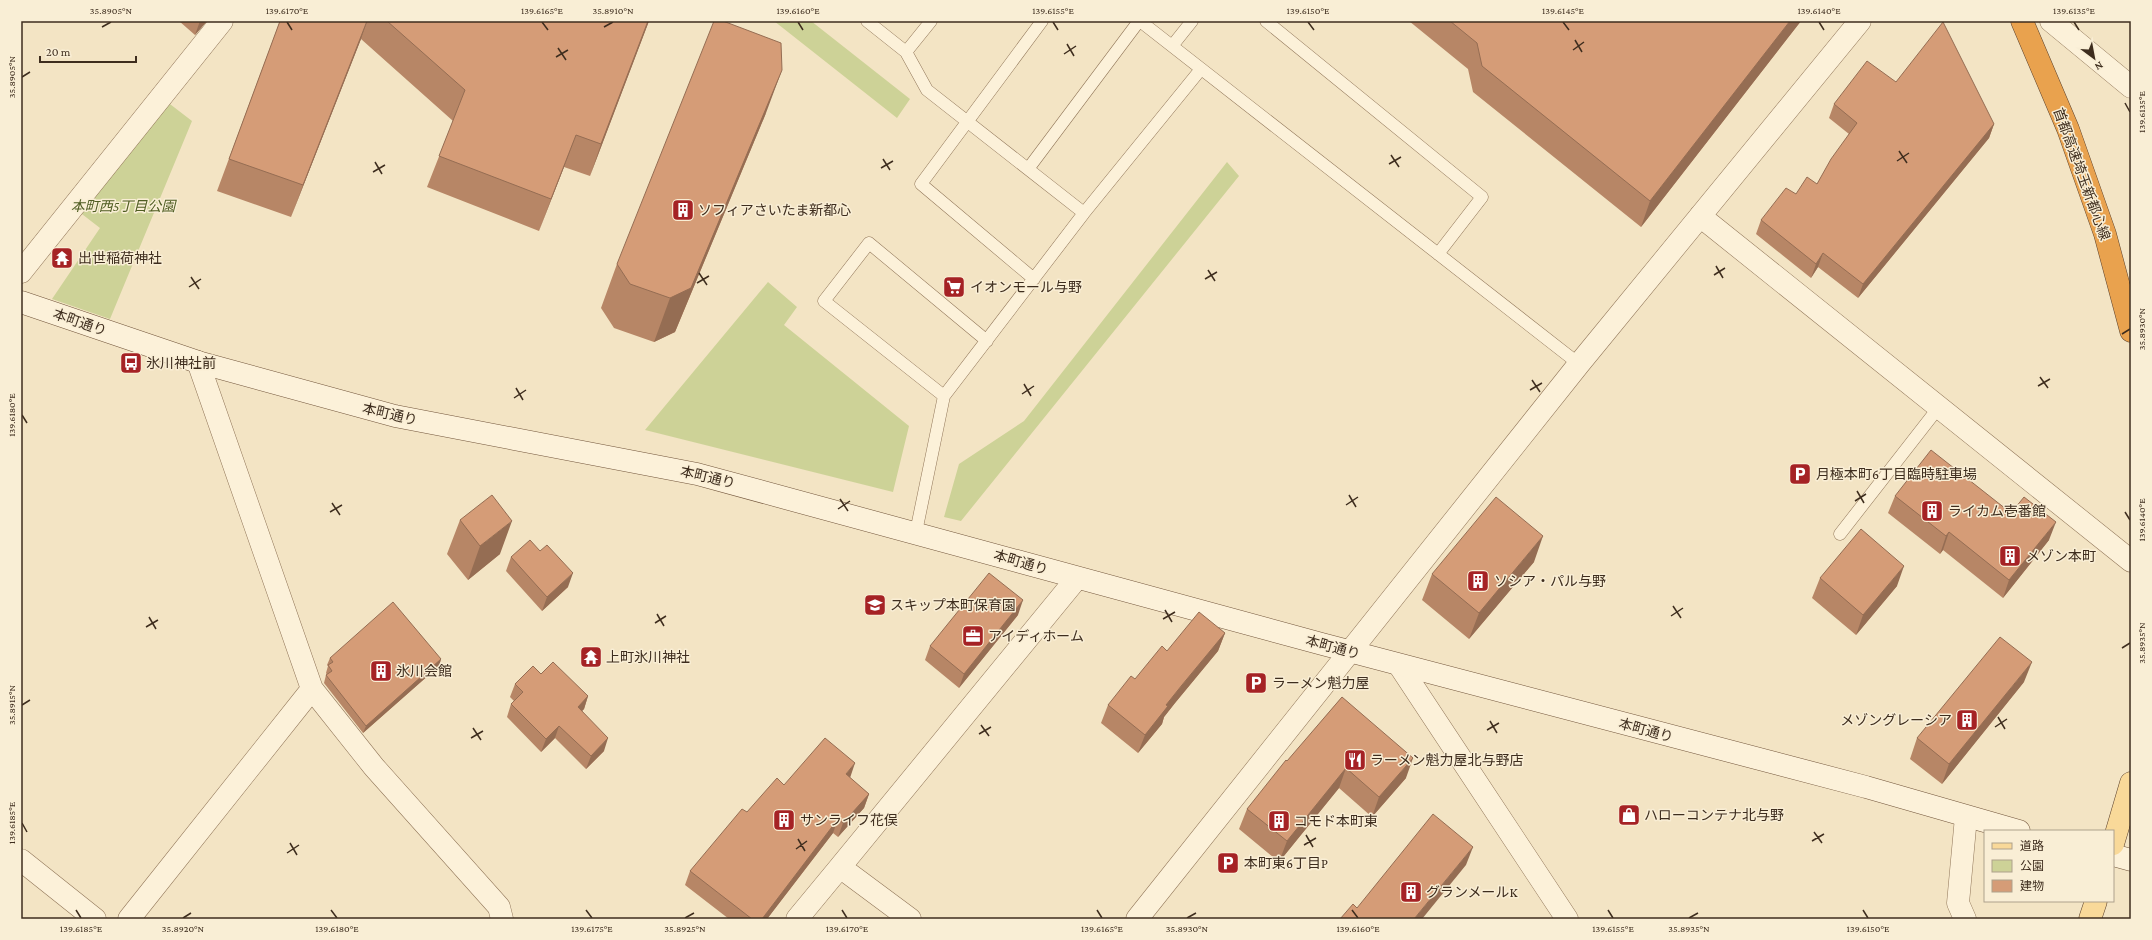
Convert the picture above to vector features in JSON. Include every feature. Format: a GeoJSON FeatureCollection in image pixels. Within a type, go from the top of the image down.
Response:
{"type":"FeatureCollection","features":[{"type":"Feature","properties":{"kind":"highway","name":"首都高速埼玉新都心線"},"geometry":{"type":"LineString","coordinates":[[2022,21],[2068,129],[2104,234],[2131,331]]}},
{"type":"Feature","properties":{"kind":"main road"},"geometry":{"type":"LineString","coordinates":[[2114,841],[2131,782]]}},
{"type":"Feature","properties":{"kind":"main road"},"geometry":{"type":"LineString","coordinates":[[2090,919],[2096,902]]}},
{"type":"Feature","properties":{"kind":"street"},"geometry":{"type":"LineString","coordinates":[[21,272],[222,21]]}},
{"type":"Feature","properties":{"kind":"street"},"geometry":{"type":"LineString","coordinates":[[1137,919],[1579,364],[1860,21]]}},
{"type":"Feature","properties":{"kind":"street"},"geometry":{"type":"LineString","coordinates":[[2051,21],[2131,87]]}},
{"type":"Feature","properties":{"kind":"street"},"geometry":{"type":"LineString","coordinates":[[1700,216],[2131,561]]}},
{"type":"Feature","properties":{"kind":"street","name":"本町通り"},"geometry":{"type":"LineString","coordinates":[[21,302],[198,362],[395,416],[698,474],[916,532],[1077,578],[1349,652],[1866,787],[2015,830]]}},
{"type":"Feature","properties":{"kind":"street"},"geometry":{"type":"LineString","coordinates":[[198,362],[312,689],[374,768],[499,907],[502,919]]}},
{"type":"Feature","properties":{"kind":"street"},"geometry":{"type":"LineString","coordinates":[[797,919],[1077,578]]}},
{"type":"Feature","properties":{"kind":"street"},"geometry":{"type":"LineString","coordinates":[[1400,665],[1567,919]]}},
{"type":"Feature","properties":{"kind":"street"},"geometry":{"type":"LineString","coordinates":[[130,919],[312,689]]}},
{"type":"Feature","properties":{"kind":"street"},"geometry":{"type":"LineString","coordinates":[[1965,919],[1958,903],[1966,817]]}},
{"type":"Feature","properties":{"kind":"street"},"geometry":{"type":"LineString","coordinates":[[2114,856],[2131,860]]}},
{"type":"Feature","properties":{"kind":"street"},"geometry":{"type":"LineString","coordinates":[[21,860],[95,919]]}},
{"type":"Feature","properties":{"kind":"street"},"geometry":{"type":"LineString","coordinates":[[840,867],[910,919]]}},
{"type":"Feature","properties":{"kind":"lane"},"geometry":{"type":"LineString","coordinates":[[867,21],[906,52],[927,90],[1084,213]]}},
{"type":"Feature","properties":{"kind":"lane"},"geometry":{"type":"LineString","coordinates":[[906,52],[931,21]]}},
{"type":"Feature","properties":{"kind":"lane"},"geometry":{"type":"LineString","coordinates":[[1034,279],[921,184],[1042,21]]}},
{"type":"Feature","properties":{"kind":"lane"},"geometry":{"type":"LineString","coordinates":[[1028,169],[1139,21],[1579,364]]}},
{"type":"Feature","properties":{"kind":"lane"},"geometry":{"type":"LineString","coordinates":[[1172,46],[1192,21]]}},
{"type":"Feature","properties":{"kind":"lane"},"geometry":{"type":"LineString","coordinates":[[1266,21],[1482,197],[1438,254]]}},
{"type":"Feature","properties":{"kind":"lane"},"geometry":{"type":"LineString","coordinates":[[916,532],[944,396],[1084,213],[1201,69]]}},
{"type":"Feature","properties":{"kind":"lane"},"geometry":{"type":"LineString","coordinates":[[944,396],[824,301],[869,243],[987,341]]}},
{"type":"Feature","properties":{"kind":"lane"},"geometry":{"type":"LineString","coordinates":[[1840,534],[1939,407]]}},
{"type":"Feature","properties":{"kind":"green space"},"geometry":{"type":"Polygon","coordinates":[[[774,21],[811,21],[910,99],[897,118],[774,21]]]}},
{"type":"Feature","properties":{"kind":"green space","name":"本町西5丁目公園"},"geometry":{"type":"Polygon","coordinates":[[[166,101],[192,121],[110,319],[52,299],[100,228],[78,211],[166,101]]]}},
{"type":"Feature","properties":{"kind":"green space"},"geometry":{"type":"Polygon","coordinates":[[[1227,162],[1239,176],[961,521],[944,517],[959,464],[1024,421],[1227,162]]]}},
{"type":"Feature","properties":{"kind":"green space"},"geometry":{"type":"Polygon","coordinates":[[[768,282],[797,307],[784,325],[909,426],[893,492],[645,430],[768,282]]]}},
{"type":"Feature","properties":{"kind":"building"},"geometry":{"type":"Polygon","coordinates":[[[280,21],[367,21],[303,185],[229,159],[280,21]]]}},
{"type":"Feature","properties":{"kind":"building"},"geometry":{"type":"Polygon","coordinates":[[[387,21],[648,21],[601,144],[576,135],[551,199],[439,156],[465,90],[387,21]]]}},
{"type":"Feature","properties":{"kind":"building","name":"ソフィアさいたま新都心"},"geometry":{"type":"Polygon","coordinates":[[[714,21],[723,21],[781,43],[782,70],[691,288],[670,298],[630,284],[617,264],[714,21]]]}},
{"type":"Feature","properties":{"kind":"building"},"geometry":{"type":"Polygon","coordinates":[[[1450,21],[1790,21],[1650,201],[1482,66],[1477,43],[1450,21]]]}},
{"type":"Feature","properties":{"kind":"building"},"geometry":{"type":"Polygon","coordinates":[[[1943,22],[1994,124],[1863,284],[1823,253],[1816,264],[1761,220],[1786,188],[1796,194],[1807,177],[1817,184],[1831,159],[1857,123],[1834,104],[1867,61],[1896,82],[1943,22]]]}},
{"type":"Feature","properties":{"kind":"building"},"geometry":{"type":"Polygon","coordinates":[[[1931,450],[2011,513],[2024,497],[2056,522],[2009,580],[1949,532],[1946,536],[1895,496],[1931,450]]]}},
{"type":"Feature","properties":{"kind":"building"},"geometry":{"type":"Polygon","coordinates":[[[492,495],[512,521],[480,546],[460,520],[492,495]]]}},
{"type":"Feature","properties":{"kind":"building","name":"ソシア・パル与野"},"geometry":{"type":"Polygon","coordinates":[[[1496,497],[1543,536],[1479,613],[1432,574],[1496,497]]]}},
{"type":"Feature","properties":{"kind":"building"},"geometry":{"type":"Polygon","coordinates":[[[1861,529],[1904,566],[1863,615],[1820,578],[1861,529]]]}},
{"type":"Feature","properties":{"kind":"building"},"geometry":{"type":"Polygon","coordinates":[[[530,540],[540,551],[547,545],[573,573],[547,597],[511,557],[530,540]]]}},
{"type":"Feature","properties":{"kind":"building"},"geometry":{"type":"Polygon","coordinates":[[[989,573],[1023,600],[964,674],[930,646],[989,573]]]}},
{"type":"Feature","properties":{"kind":"building","name":"氷川会館"},"geometry":{"type":"Polygon","coordinates":[[[393,602],[441,659],[366,726],[326,675],[332,671],[328,665],[333,662],[330,658],[393,602]]]}},
{"type":"Feature","properties":{"kind":"building"},"geometry":{"type":"Polygon","coordinates":[[[1199,612],[1225,633],[1166,705],[1168,706],[1145,735],[1108,705],[1131,676],[1135,679],[1162,646],[1167,651],[1199,612]]]}},
{"type":"Feature","properties":{"kind":"building","name":"メゾングレーシア"},"geometry":{"type":"Polygon","coordinates":[[[2000,637],[2032,662],[1949,764],[1917,738],[2000,637]]]}},
{"type":"Feature","properties":{"kind":"building"},"geometry":{"type":"Polygon","coordinates":[[[553,662],[588,696],[578,707],[608,738],[591,756],[559,726],[546,739],[511,704],[523,692],[515,684],[533,666],[541,674],[553,662]]]}},
{"type":"Feature","properties":{"kind":"building"},"geometry":{"type":"Polygon","coordinates":[[[1342,697],[1413,758],[1379,797],[1346,768],[1287,841],[1247,809],[1286,760],[1287,761],[1342,697]]]}},
{"type":"Feature","properties":{"kind":"building"},"geometry":{"type":"Polygon","coordinates":[[[825,738],[855,763],[846,774],[869,794],[843,823],[838,819],[762,919],[752,919],[690,871],[742,809],[747,812],[777,778],[784,785],[825,738]]]}},
{"type":"Feature","properties":{"kind":"building","name":"グランメールK"},"geometry":{"type":"Polygon","coordinates":[[[1433,814],[1473,847],[1414,919],[1340,919],[1353,904],[1357,908],[1433,814]]]}},
{"type":"Feature","properties":{"kind":"place","name":"ソフィアさいたま新都心"},"geometry":{"type":"Point","coordinates":[683,210]}},
{"type":"Feature","properties":{"kind":"place","name":"出世稲荷神社"},"geometry":{"type":"Point","coordinates":[62,258]}},
{"type":"Feature","properties":{"kind":"place","name":"イオンモール与野"},"geometry":{"type":"Point","coordinates":[954,287]}},
{"type":"Feature","properties":{"kind":"place","name":"氷川神社前"},"geometry":{"type":"Point","coordinates":[131,363]}},
{"type":"Feature","properties":{"kind":"place","name":"月極本町6丁目臨時駐車場"},"geometry":{"type":"Point","coordinates":[1800,474]}},
{"type":"Feature","properties":{"kind":"place","name":"ライカム壱番館"},"geometry":{"type":"Point","coordinates":[1932,511]}},
{"type":"Feature","properties":{"kind":"place","name":"メゾン本町"},"geometry":{"type":"Point","coordinates":[2010,556]}},
{"type":"Feature","properties":{"kind":"place","name":"ソシア・パル与野"},"geometry":{"type":"Point","coordinates":[1478,581]}},
{"type":"Feature","properties":{"kind":"place","name":"スキップ本町保育園"},"geometry":{"type":"Point","coordinates":[875,605]}},
{"type":"Feature","properties":{"kind":"place","name":"アイディホーム"},"geometry":{"type":"Point","coordinates":[973,636]}},
{"type":"Feature","properties":{"kind":"place","name":"上町氷川神社"},"geometry":{"type":"Point","coordinates":[591,657]}},
{"type":"Feature","properties":{"kind":"place","name":"氷川会館"},"geometry":{"type":"Point","coordinates":[381,671]}},
{"type":"Feature","properties":{"kind":"place","name":"ラーメン魁力屋"},"geometry":{"type":"Point","coordinates":[1256,683]}},
{"type":"Feature","properties":{"kind":"place","name":"メゾングレーシア"},"geometry":{"type":"Point","coordinates":[1967,720]}},
{"type":"Feature","properties":{"kind":"place","name":"ラーメン魁力屋北与野店"},"geometry":{"type":"Point","coordinates":[1355,760]}},
{"type":"Feature","properties":{"kind":"place","name":"ハローコンテナ北与野"},"geometry":{"type":"Point","coordinates":[1629,815]}},
{"type":"Feature","properties":{"kind":"place","name":"サンライフ花俣"},"geometry":{"type":"Point","coordinates":[784,820]}},
{"type":"Feature","properties":{"kind":"place","name":"コモド本町東"},"geometry":{"type":"Point","coordinates":[1279,821]}},
{"type":"Feature","properties":{"kind":"place","name":"本町東6丁目P"},"geometry":{"type":"Point","coordinates":[1228,863]}},
{"type":"Feature","properties":{"kind":"place","name":"グランメールK"},"geometry":{"type":"Point","coordinates":[1411,892]}}]}
